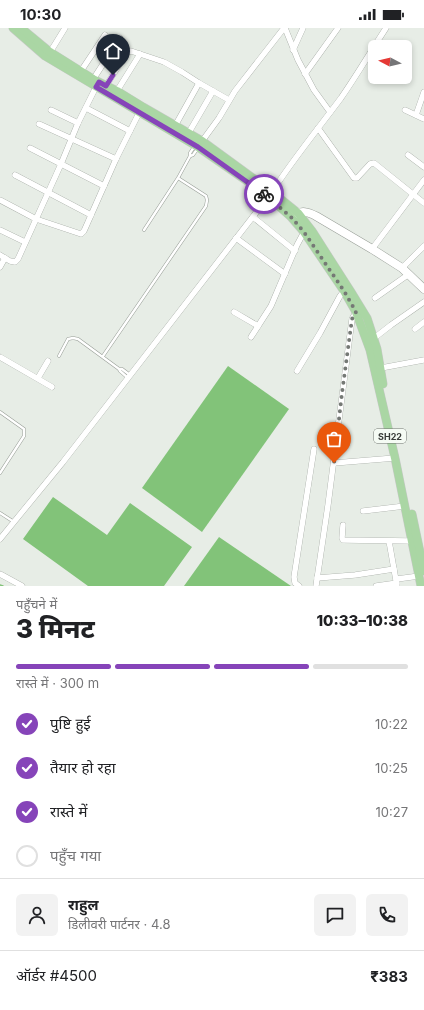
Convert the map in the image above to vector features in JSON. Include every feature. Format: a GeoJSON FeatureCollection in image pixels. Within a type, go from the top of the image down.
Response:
{"type":"FeatureCollection","features":[{"type":"Feature","properties":{"kind":"main road","name":"SH22"},"geometry":{"type":"LineString","coordinates":[[13,28],[48,55],[97,83],[198,145],[249,179],[270,194],[312,231],[346,289],[370,350],[391,431],[423,571],[421,586]]}},
{"type":"Feature","properties":{"kind":"main road","name":"SH22"},"geometry":{"type":"LineString","coordinates":[[21,28],[48,55],[81,71],[97,83],[117,91],[141,110],[175,126],[188,134],[198,145]]}},
{"type":"Feature","properties":{"kind":"main road"},"geometry":{"type":"LineString","coordinates":[[294,215],[309,212],[402,268],[424,288]]}},
{"type":"Feature","properties":{"kind":"main road","name":"SH22"},"geometry":{"type":"LineString","coordinates":[[294,215],[304,232],[367,318],[381,368],[395,458],[411,541],[423,571]]}},
{"type":"Feature","properties":{"kind":"street"},"geometry":{"type":"LineString","coordinates":[[48,55],[65,28]]}},
{"type":"Feature","properties":{"kind":"street"},"geometry":{"type":"LineString","coordinates":[[198,145],[219,118],[241,82],[284,28],[298,60],[314,90],[330,112]]}},
{"type":"Feature","properties":{"kind":"street"},"geometry":{"type":"LineString","coordinates":[[294,50],[303,28]]}},
{"type":"Feature","properties":{"kind":"street"},"geometry":{"type":"LineString","coordinates":[[306,74],[338,28]]}},
{"type":"Feature","properties":{"kind":"street"},"geometry":{"type":"LineString","coordinates":[[0,539],[63,462],[270,194],[341,97],[386,28]]}},
{"type":"Feature","properties":{"kind":"street"},"geometry":{"type":"LineString","coordinates":[[81,71],[105,35]]}},
{"type":"Feature","properties":{"kind":"street"},"geometry":{"type":"LineString","coordinates":[[0,267],[3,257],[13,262],[18,259],[78,123],[120,38]]}},
{"type":"Feature","properties":{"kind":"street"},"geometry":{"type":"LineString","coordinates":[[97,83],[127,52],[131,51],[164,62],[229,100]]}},
{"type":"Feature","properties":{"kind":"street"},"geometry":{"type":"LineString","coordinates":[[117,91],[140,54]]}},
{"type":"Feature","properties":{"kind":"street"},"geometry":{"type":"LineString","coordinates":[[175,126],[199,83]]}},
{"type":"Feature","properties":{"kind":"street"},"geometry":{"type":"LineString","coordinates":[[188,134],[213,91]]}},
{"type":"Feature","properties":{"kind":"street"},"geometry":{"type":"LineString","coordinates":[[416,115],[424,92]]}},
{"type":"Feature","properties":{"kind":"street"},"geometry":{"type":"LineString","coordinates":[[86,108],[130,131]]}},
{"type":"Feature","properties":{"kind":"street"},"geometry":{"type":"LineString","coordinates":[[51,110],[78,123]]}},
{"type":"Feature","properties":{"kind":"street"},"geometry":{"type":"LineString","coordinates":[[0,200],[36,218],[81,234],[84,231],[116,159],[141,110]]}},
{"type":"Feature","properties":{"kind":"street"},"geometry":{"type":"LineString","coordinates":[[405,110],[424,119]]}},
{"type":"Feature","properties":{"kind":"street"},"geometry":{"type":"LineString","coordinates":[[39,124],[116,159]]}},
{"type":"Feature","properties":{"kind":"street"},"geometry":{"type":"LineString","coordinates":[[318,128],[354,178],[357,178],[370,164],[374,163],[424,203]]}},
{"type":"Feature","properties":{"kind":"street"},"geometry":{"type":"LineString","coordinates":[[30,148],[104,186]]}},
{"type":"Feature","properties":{"kind":"street"},"geometry":{"type":"LineString","coordinates":[[408,155],[424,167]]}},
{"type":"Feature","properties":{"kind":"street"},"geometry":{"type":"LineString","coordinates":[[15,175],[90,215]]}},
{"type":"Feature","properties":{"kind":"street"},"geometry":{"type":"LineString","coordinates":[[372,249],[424,180]]}},
{"type":"Feature","properties":{"kind":"street"},"geometry":{"type":"LineString","coordinates":[[252,217],[295,251]]}},
{"type":"Feature","properties":{"kind":"street"},"geometry":{"type":"LineString","coordinates":[[0,230],[25,242]]}},
{"type":"Feature","properties":{"kind":"street"},"geometry":{"type":"LineString","coordinates":[[251,337],[271,306],[304,232]]}},
{"type":"Feature","properties":{"kind":"street"},"geometry":{"type":"LineString","coordinates":[[236,238],[285,274]]}},
{"type":"Feature","properties":{"kind":"street"},"geometry":{"type":"LineString","coordinates":[[402,268],[424,246]]}},
{"type":"Feature","properties":{"kind":"street"},"geometry":{"type":"LineString","coordinates":[[375,298],[409,274]]}},
{"type":"Feature","properties":{"kind":"street"},"geometry":{"type":"LineString","coordinates":[[297,371],[340,296],[346,289]]}},
{"type":"Feature","properties":{"kind":"street"},"geometry":{"type":"LineString","coordinates":[[373,339],[424,302]]}},
{"type":"Feature","properties":{"kind":"street"},"geometry":{"type":"LineString","coordinates":[[234,312],[258,326]]}},
{"type":"Feature","properties":{"kind":"street"},"geometry":{"type":"LineString","coordinates":[[316,586],[334,463],[352,319],[356,312]]}},
{"type":"Feature","properties":{"kind":"street"},"geometry":{"type":"LineString","coordinates":[[415,329],[424,322]]}},
{"type":"Feature","properties":{"kind":"street"},"geometry":{"type":"LineString","coordinates":[[0,358],[52,387]]}},
{"type":"Feature","properties":{"kind":"street"},"geometry":{"type":"LineString","coordinates":[[381,368],[424,360]]}},
{"type":"Feature","properties":{"kind":"street"},"geometry":{"type":"LineString","coordinates":[[38,378],[48,361]]}},
{"type":"Feature","properties":{"kind":"street"},"geometry":{"type":"LineString","coordinates":[[300,586],[295,583],[294,577],[314,449]]}},
{"type":"Feature","properties":{"kind":"street"},"geometry":{"type":"LineString","coordinates":[[334,463],[395,458]]}},
{"type":"Feature","properties":{"kind":"street"},"geometry":{"type":"LineString","coordinates":[[364,511],[405,506]]}},
{"type":"Feature","properties":{"kind":"street"},"geometry":{"type":"LineString","coordinates":[[343,525],[343,540],[411,541]]}},
{"type":"Feature","properties":{"kind":"street"},"geometry":{"type":"LineString","coordinates":[[389,541],[397,583]]}},
{"type":"Feature","properties":{"kind":"street"},"geometry":{"type":"LineString","coordinates":[[317,578],[355,575],[394,569]]}},
{"type":"Feature","properties":{"kind":"street"},"geometry":{"type":"LineString","coordinates":[[379,586],[397,583],[423,571]]}},
{"type":"Feature","properties":{"kind":"street"},"geometry":{"type":"LineString","coordinates":[[0,574],[22,586]]}},
{"type":"Feature","properties":{"kind":"lane"},"geometry":{"type":"LineString","coordinates":[[144,230],[198,145]]}},
{"type":"Feature","properties":{"kind":"lane"},"geometry":{"type":"LineString","coordinates":[[103,356],[206,206],[208,200],[206,196],[178,178]]}},
{"type":"Feature","properties":{"kind":"lane"},"geometry":{"type":"LineString","coordinates":[[59,356],[68,339],[78,339],[103,356],[120,371],[129,376]]}},
{"type":"Feature","properties":{"kind":"lane"},"geometry":{"type":"LineString","coordinates":[[0,412],[24,429],[24,436],[0,473]]}},
{"type":"Feature","properties":{"kind":"lane"},"geometry":{"type":"LineString","coordinates":[[0,513],[14,522]]}},
{"type":"Feature","properties":{"kind":"shaded area"},"geometry":{"type":"Polygon","coordinates":[[[228,366],[289,409],[202,532],[142,488],[228,366]]]}},
{"type":"Feature","properties":{"kind":"shaded area"},"geometry":{"type":"Polygon","coordinates":[[[53,497],[107,535],[130,503],[192,547],[164,586],[88,586],[23,539],[53,497]]]}},
{"type":"Feature","properties":{"kind":"shaded area"},"geometry":{"type":"Polygon","coordinates":[[[219,537],[291,586],[184,586],[219,537]]]}},
{"type":"Feature","properties":{"kind":"way so far"},"geometry":{"type":"LineString","coordinates":[[264,194],[298,224],[344,291],[356,312],[352,319],[334,463]]}},
{"type":"Feature","properties":{"kind":"route"},"geometry":{"type":"LineString","coordinates":[[113,75],[106,86],[99,82],[96,87],[198,147],[264,194]]}}]}
